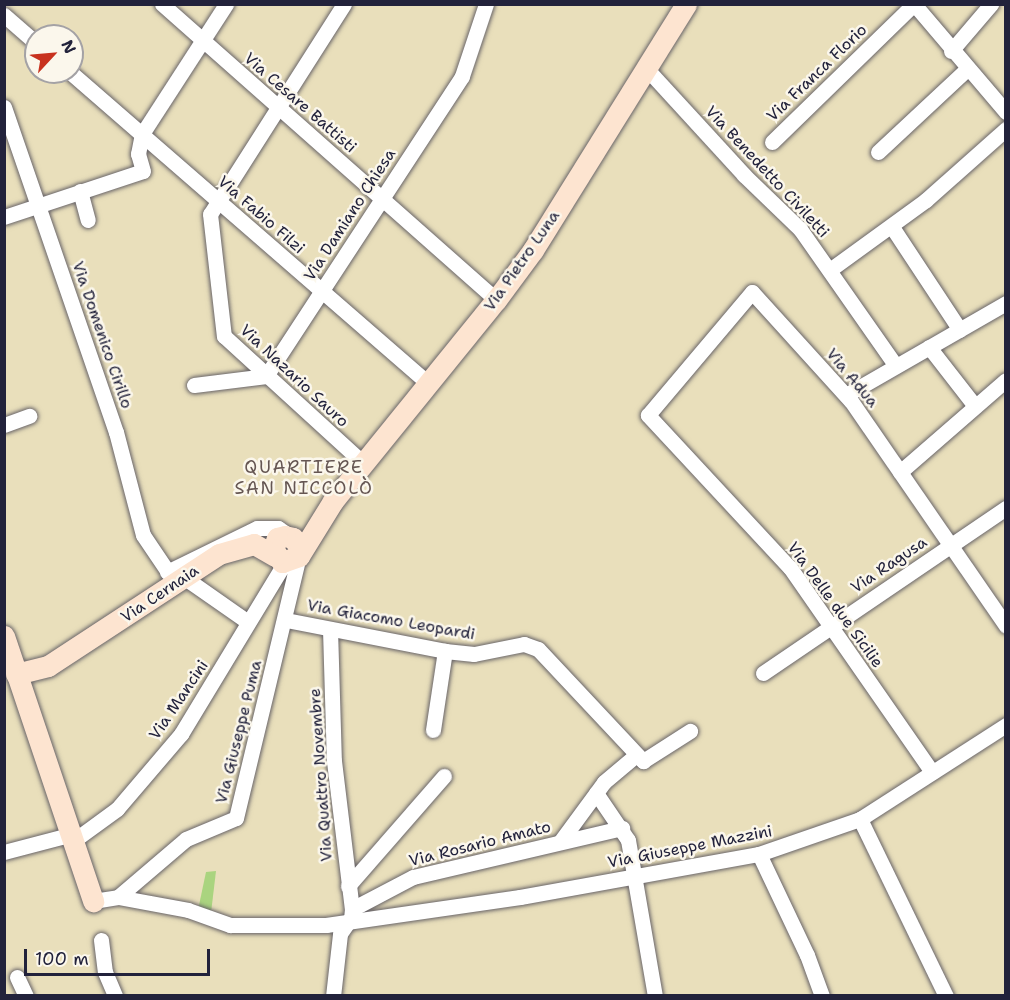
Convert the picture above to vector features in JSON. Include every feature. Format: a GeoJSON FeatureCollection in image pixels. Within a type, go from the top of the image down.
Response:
{"type":"FeatureCollection","features":[{"type":"Feature","properties":{"kind":"street","name":"Via Cesare Battisti"},"geometry":{"type":"LineString","coordinates":[[162,4],[496,300]]}},
{"type":"Feature","properties":{"kind":"street"},"geometry":{"type":"LineString","coordinates":[[4,217],[143,171],[138,154],[142,134],[226,4]]}},
{"type":"Feature","properties":{"kind":"street","name":"Via Nazario Sauro"},"geometry":{"type":"LineString","coordinates":[[344,4],[220,203],[210,214],[224,336],[363,463]]}},
{"type":"Feature","properties":{"kind":"street","name":"Via Damiano Chiesa"},"geometry":{"type":"LineString","coordinates":[[266,376],[462,76],[486,4]]}},
{"type":"Feature","properties":{"kind":"street","name":"Via Pietro Luna"},"geometry":{"type":"LineString","coordinates":[[287,551],[333,501],[429,384],[534,250],[686,4]]}},
{"type":"Feature","properties":{"kind":"street"},"geometry":{"type":"LineString","coordinates":[[914,4],[951,51],[1005,112]]}},
{"type":"Feature","properties":{"kind":"street","name":"Via Franca Florio"},"geometry":{"type":"LineString","coordinates":[[772,142],[914,4]]}},
{"type":"Feature","properties":{"kind":"street"},"geometry":{"type":"LineString","coordinates":[[951,51],[991,4]]}},
{"type":"Feature","properties":{"kind":"street"},"geometry":{"type":"LineString","coordinates":[[4,15],[24,32]]}},
{"type":"Feature","properties":{"kind":"street","name":"Via Benedetto Civiletti"},"geometry":{"type":"LineString","coordinates":[[646,68],[744,175],[800,229],[831,269],[896,366]]}},
{"type":"Feature","properties":{"kind":"street"},"geometry":{"type":"LineString","coordinates":[[878,152],[968,69]]}},
{"type":"Feature","properties":{"kind":"street","name":"Via Fabio Filzi"},"geometry":{"type":"LineString","coordinates":[[84,84],[429,384]]}},
{"type":"Feature","properties":{"kind":"street","name":"Via Domenico Cirillo"},"geometry":{"type":"LineString","coordinates":[[4,107],[116,432],[143,535],[176,578]]}},
{"type":"Feature","properties":{"kind":"street"},"geometry":{"type":"LineString","coordinates":[[831,269],[892,227],[1005,129]]}},
{"type":"Feature","properties":{"kind":"street"},"geometry":{"type":"LineString","coordinates":[[80,191],[88,220]]}},
{"type":"Feature","properties":{"kind":"street"},"geometry":{"type":"LineString","coordinates":[[892,227],[960,330]]}},
{"type":"Feature","properties":{"kind":"street","name":"Via Adua"},"geometry":{"type":"LineString","coordinates":[[648,415],[752,292],[846,395],[1005,626]]}},
{"type":"Feature","properties":{"kind":"street"},"geometry":{"type":"LineString","coordinates":[[846,395],[1005,303]]}},
{"type":"Feature","properties":{"kind":"street"},"geometry":{"type":"LineString","coordinates":[[928,347],[975,406]]}},
{"type":"Feature","properties":{"kind":"street"},"geometry":{"type":"LineString","coordinates":[[194,385],[266,376]]}},
{"type":"Feature","properties":{"kind":"street"},"geometry":{"type":"LineString","coordinates":[[900,472],[1005,380]]}},
{"type":"Feature","properties":{"kind":"street","name":"Via Delle due Sicilie"},"geometry":{"type":"LineString","coordinates":[[648,415],[790,568],[932,772]]}},
{"type":"Feature","properties":{"kind":"street"},"geometry":{"type":"LineString","coordinates":[[4,425],[29,416]]}},
{"type":"Feature","properties":{"kind":"street","name":"Via Ragusa"},"geometry":{"type":"LineString","coordinates":[[764,673],[1005,508]]}},
{"type":"Feature","properties":{"kind":"street","name":"Via Cernaia"},"geometry":{"type":"LineString","coordinates":[[10,676],[48,666],[176,578],[236,546],[254,544],[287,551]]}},
{"type":"Feature","properties":{"kind":"street"},"geometry":{"type":"LineString","coordinates":[[287,551],[292,596]]}},
{"type":"Feature","properties":{"kind":"street","name":"Via Giuseppe Puma"},"geometry":{"type":"LineString","coordinates":[[118,897],[186,839],[236,818],[292,596],[287,551]]}},
{"type":"Feature","properties":{"kind":"street","name":"Via Mancini"},"geometry":{"type":"LineString","coordinates":[[4,852],[73,834],[80,836],[94,829],[117,809],[171,748],[206,697],[287,551]]}},
{"type":"Feature","properties":{"kind":"street"},"geometry":{"type":"LineString","coordinates":[[176,578],[248,622]]}},
{"type":"Feature","properties":{"kind":"street","name":"Via Giacomo Leopardi"},"geometry":{"type":"LineString","coordinates":[[286,620],[446,651],[474,654],[524,644],[549,659],[635,756]]}},
{"type":"Feature","properties":{"kind":"street","name":"Via Quattro Novembre"},"geometry":{"type":"LineString","coordinates":[[330,629],[334,761],[351,914]]}},
{"type":"Feature","properties":{"kind":"street"},"geometry":{"type":"LineString","coordinates":[[4,636],[10,676],[73,834],[93,901],[118,897],[188,910],[230,925],[326,925],[351,914]]}},
{"type":"Feature","properties":{"kind":"street"},"geometry":{"type":"LineString","coordinates":[[433,730],[446,651]]}},
{"type":"Feature","properties":{"kind":"street","name":"Via Giuseppe Mazzini"},"geometry":{"type":"LineString","coordinates":[[351,914],[636,877],[759,854],[860,819],[1005,726]]}},
{"type":"Feature","properties":{"kind":"street"},"geometry":{"type":"LineString","coordinates":[[560,842],[603,782],[635,756],[643,761],[690,731]]}},
{"type":"Feature","properties":{"kind":"street"},"geometry":{"type":"LineString","coordinates":[[348,886],[444,776]]}},
{"type":"Feature","properties":{"kind":"street"},"geometry":{"type":"LineString","coordinates":[[596,793],[628,840],[655,996]]}},
{"type":"Feature","properties":{"kind":"street"},"geometry":{"type":"LineString","coordinates":[[860,819],[946,996]]}},
{"type":"Feature","properties":{"kind":"street","name":"Via Rosario Amato"},"geometry":{"type":"LineString","coordinates":[[351,914],[413,877],[621,828]]}},
{"type":"Feature","properties":{"kind":"street"},"geometry":{"type":"LineString","coordinates":[[759,854],[807,956],[822,996]]}},
{"type":"Feature","properties":{"kind":"street"},"geometry":{"type":"LineString","coordinates":[[333,996],[340,934],[351,914]]}},
{"type":"Feature","properties":{"kind":"street"},"geometry":{"type":"LineString","coordinates":[[101,940],[105,972],[114,995]]}},
{"type":"Feature","properties":{"kind":"street"},"geometry":{"type":"LineString","coordinates":[[17,977],[26,996]]}},
{"type":"Feature","properties":{"kind":"green space"},"geometry":{"type":"Polygon","coordinates":[[[216,871],[211,913],[198,910],[206,872],[216,871]]]}},
{"type":"Feature","properties":{"kind":"district","name":"QUARTIERE SAN NICCOLÒ"},"geometry":{"type":"Point","coordinates":[304,478]}}]}
